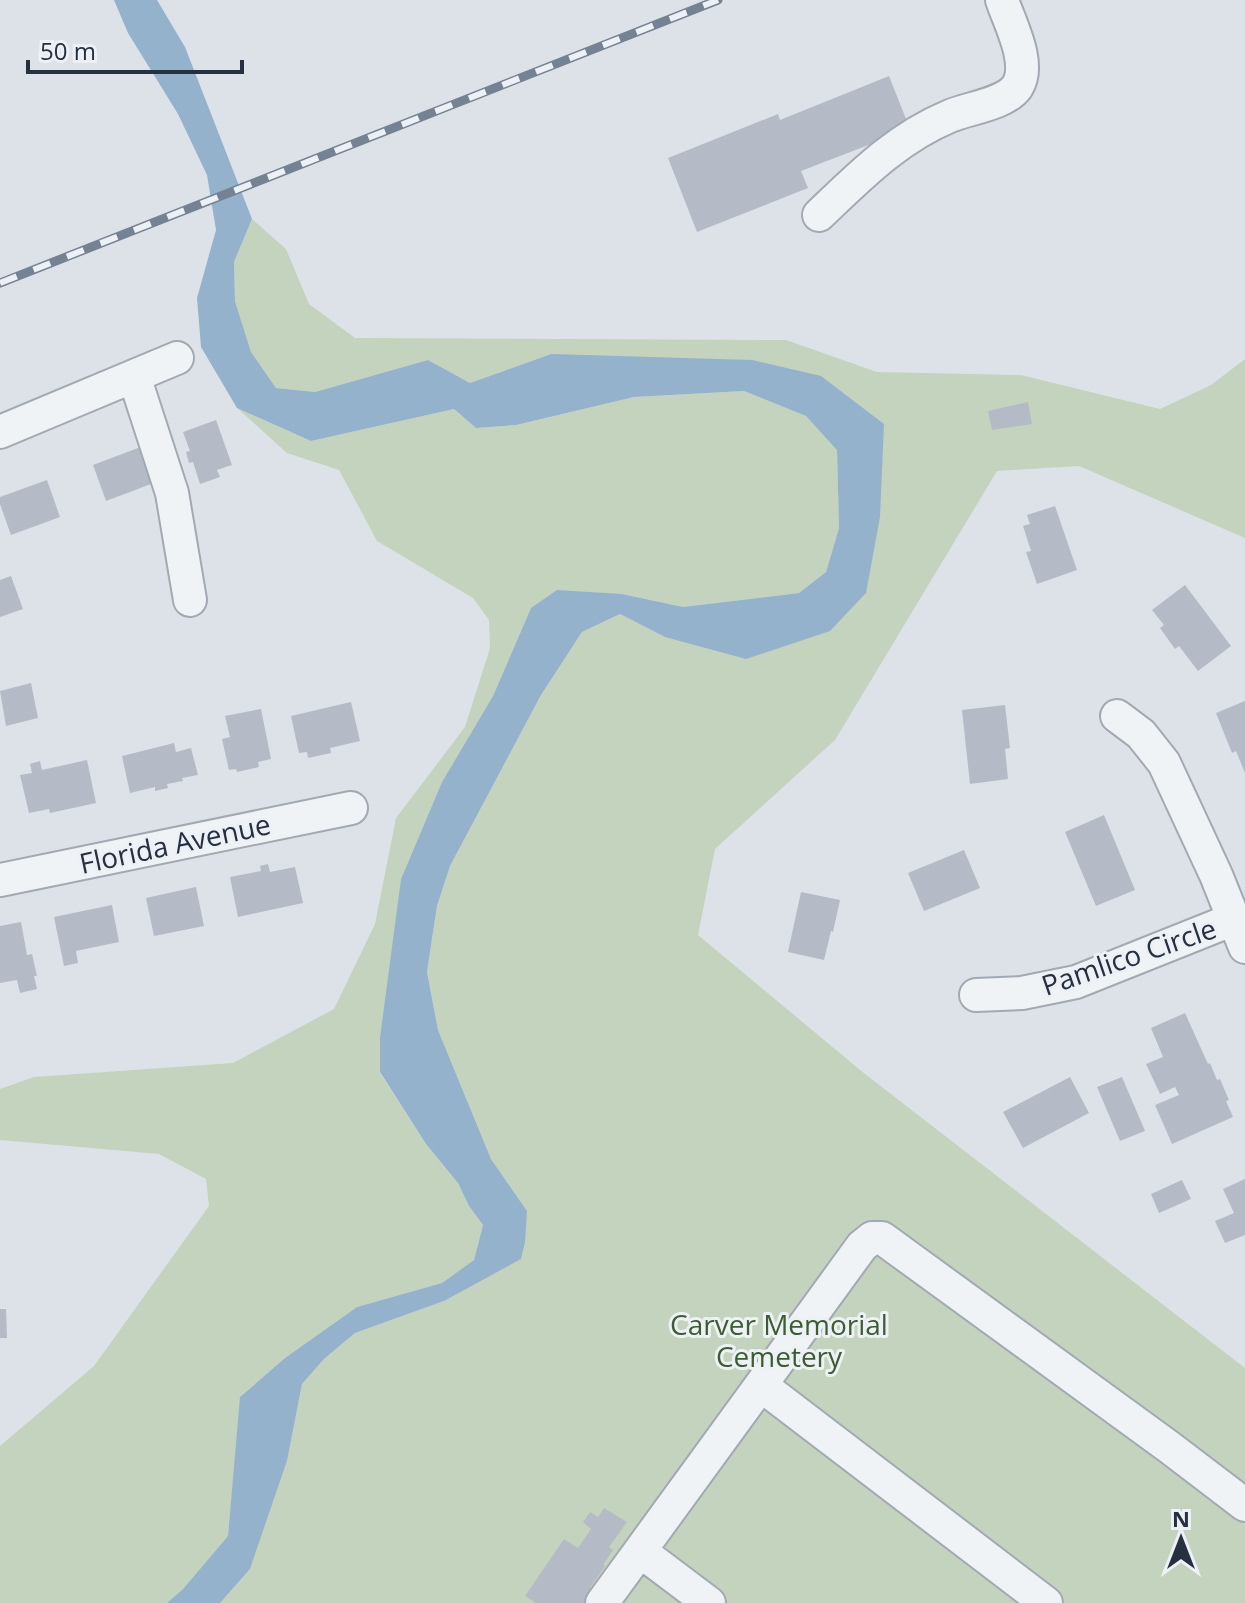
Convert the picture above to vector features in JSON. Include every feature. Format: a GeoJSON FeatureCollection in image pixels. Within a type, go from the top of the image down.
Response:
{"type":"FeatureCollection","features":[{"type":"Feature","properties":{"kind":"street"},"geometry":{"type":"LineString","coordinates":[[819,215],[875,162],[911,136],[951,116],[1005,98],[1017,87],[1023,69],[1021,53],[1002,0]]}},
{"type":"Feature","properties":{"kind":"street"},"geometry":{"type":"LineString","coordinates":[[0,432],[177,358]]}},
{"type":"Feature","properties":{"kind":"street"},"geometry":{"type":"LineString","coordinates":[[134,376],[172,493],[190,600]]}},
{"type":"Feature","properties":{"kind":"street"},"geometry":{"type":"LineString","coordinates":[[1117,716],[1141,734],[1164,763],[1239,933]]}},
{"type":"Feature","properties":{"kind":"street","name":"Florida Avenue"},"geometry":{"type":"LineString","coordinates":[[0,880],[351,808]]}},
{"type":"Feature","properties":{"kind":"street","name":"Pamlico Circle"},"geometry":{"type":"LineString","coordinates":[[976,995],[1022,993],[1076,982],[1239,933]]}},
{"type":"Feature","properties":{"kind":"street"},"geometry":{"type":"LineString","coordinates":[[602,1603],[862,1246],[872,1238],[882,1238],[1245,1505]]}},
{"type":"Feature","properties":{"kind":"street"},"geometry":{"type":"LineString","coordinates":[[762,1386],[1046,1603]]}},
{"type":"Feature","properties":{"kind":"street"},"geometry":{"type":"LineString","coordinates":[[640,1551],[709,1603]]}},
{"type":"Feature","properties":{"kind":"green space","name":"Carver Memorial Cemetery"},"geometry":{"type":"Polygon","coordinates":[[[252,219],[286,249],[309,304],[355,338],[786,340],[877,372],[1021,375],[1160,409],[1211,385],[1245,359],[1245,538],[1079,466],[997,471],[835,740],[715,849],[698,935],[865,1074],[1245,1368],[1245,1603],[220,1603],[250,1569],[287,1461],[302,1384],[324,1359],[355,1333],[444,1301],[527,1211],[491,1159],[438,1030],[427,972],[437,906],[450,866],[541,695],[582,632],[620,614],[665,637],[866,593],[846,394],[551,354],[470,383],[428,360],[315,392],[276,388],[251,352],[235,301],[234,262],[252,219]]]}},
{"type":"Feature","properties":{"kind":"green space"},"geometry":{"type":"Polygon","coordinates":[[[744,391],[806,416],[837,449],[839,528],[826,572],[799,593],[683,607],[622,594],[531,608],[493,696],[442,782],[401,879],[380,1073],[426,1144],[458,1183],[483,1225],[474,1260],[442,1283],[357,1307],[285,1358],[241,1396],[228,1536],[183,1589],[167,1603],[0,1603],[0,1446],[94,1366],[209,1206],[206,1179],[159,1154],[0,1140],[0,1089],[34,1077],[233,1063],[334,1009],[375,924],[396,818],[465,727],[490,648],[489,620],[473,598],[377,541],[339,470],[287,453],[237,408],[311,441],[454,409],[476,428],[516,425],[634,397],[744,391]]]}},
{"type":"Feature","properties":{"kind":"water"},"geometry":{"type":"Polygon","coordinates":[[[114,0],[157,0],[185,47],[252,219],[234,262],[235,301],[251,352],[276,388],[315,392],[428,360],[470,383],[551,354],[752,360],[821,376],[884,424],[880,517],[866,593],[830,631],[746,659],[665,637],[620,614],[582,632],[541,695],[450,866],[437,906],[427,972],[438,1030],[491,1159],[527,1211],[521,1259],[444,1301],[355,1333],[324,1359],[302,1384],[287,1461],[250,1569],[220,1603],[167,1603],[183,1589],[228,1536],[240,1397],[285,1358],[357,1307],[442,1283],[474,1260],[483,1225],[458,1183],[426,1144],[380,1072],[380,1038],[401,879],[442,782],[493,696],[531,608],[557,590],[622,594],[683,607],[799,593],[826,572],[839,528],[837,450],[806,416],[744,391],[634,397],[516,425],[476,428],[454,409],[311,441],[237,408],[201,347],[197,298],[216,230],[207,175],[178,114],[128,33],[114,0]]]}},
{"type":"Feature","properties":{"kind":"building"},"geometry":{"type":"Polygon","coordinates":[[[889,76],[910,129],[801,171],[808,188],[697,232],[668,158],[778,114],[780,120],[889,76]]]}},
{"type":"Feature","properties":{"kind":"building"},"geometry":{"type":"Polygon","coordinates":[[[1028,402],[1032,424],[992,430],[988,411],[1028,402]]]}},
{"type":"Feature","properties":{"kind":"building"},"geometry":{"type":"Polygon","coordinates":[[[216,420],[232,465],[217,470],[220,477],[200,484],[193,462],[189,463],[186,452],[190,451],[183,432],[216,420]]]}},
{"type":"Feature","properties":{"kind":"building"},"geometry":{"type":"Polygon","coordinates":[[[146,445],[159,481],[106,501],[93,465],[146,445]]]}},
{"type":"Feature","properties":{"kind":"building"},"geometry":{"type":"Polygon","coordinates":[[[47,480],[60,517],[11,535],[0,497],[47,480]]]}},
{"type":"Feature","properties":{"kind":"building"},"geometry":{"type":"Polygon","coordinates":[[[1055,506],[1077,570],[1037,584],[1026,552],[1031,551],[1023,526],[1030,524],[1027,515],[1055,506]]]}},
{"type":"Feature","properties":{"kind":"building"},"geometry":{"type":"Polygon","coordinates":[[[11,576],[23,609],[0,617],[0,580],[11,576]]]}},
{"type":"Feature","properties":{"kind":"building"},"geometry":{"type":"Polygon","coordinates":[[[1185,585],[1231,646],[1198,671],[1179,646],[1175,649],[1160,628],[1164,625],[1152,610],[1185,585]]]}},
{"type":"Feature","properties":{"kind":"building"},"geometry":{"type":"Polygon","coordinates":[[[31,683],[38,718],[6,726],[0,691],[31,683]]]}},
{"type":"Feature","properties":{"kind":"building"},"geometry":{"type":"Polygon","coordinates":[[[1245,701],[1245,773],[1236,751],[1232,753],[1216,713],[1245,701]]]}},
{"type":"Feature","properties":{"kind":"building"},"geometry":{"type":"Polygon","coordinates":[[[351,702],[360,741],[330,748],[331,753],[308,758],[307,752],[299,753],[291,716],[351,702]]]}},
{"type":"Feature","properties":{"kind":"building"},"geometry":{"type":"Polygon","coordinates":[[[1005,705],[1010,748],[1005,749],[1008,779],[970,784],[962,710],[1005,705]]]}},
{"type":"Feature","properties":{"kind":"building"},"geometry":{"type":"Polygon","coordinates":[[[261,709],[271,759],[258,762],[259,767],[237,772],[236,769],[229,770],[222,739],[230,737],[225,716],[261,709]]]}},
{"type":"Feature","properties":{"kind":"building"},"geometry":{"type":"Polygon","coordinates":[[[174,743],[176,752],[191,748],[198,775],[167,784],[168,788],[155,791],[155,787],[130,793],[122,756],[174,743]]]}},
{"type":"Feature","properties":{"kind":"building"},"geometry":{"type":"Polygon","coordinates":[[[87,760],[96,803],[50,813],[49,809],[29,813],[20,775],[32,773],[30,764],[40,761],[42,770],[87,760]]]}},
{"type":"Feature","properties":{"kind":"building"},"geometry":{"type":"Polygon","coordinates":[[[1104,815],[1135,890],[1096,906],[1065,832],[1104,815]]]}},
{"type":"Feature","properties":{"kind":"building"},"geometry":{"type":"Polygon","coordinates":[[[964,850],[980,888],[924,911],[908,873],[964,850]]]}},
{"type":"Feature","properties":{"kind":"building"},"geometry":{"type":"Polygon","coordinates":[[[268,864],[270,872],[295,867],[303,903],[238,917],[230,877],[261,871],[260,866],[268,864]]]}},
{"type":"Feature","properties":{"kind":"building"},"geometry":{"type":"Polygon","coordinates":[[[196,887],[204,926],[154,936],[146,898],[196,887]]]}},
{"type":"Feature","properties":{"kind":"building"},"geometry":{"type":"Polygon","coordinates":[[[801,892],[840,900],[824,960],[788,952],[801,892]]]}},
{"type":"Feature","properties":{"kind":"building"},"geometry":{"type":"Polygon","coordinates":[[[112,905],[119,942],[76,951],[78,963],[64,966],[54,917],[112,905]]]}},
{"type":"Feature","properties":{"kind":"building"},"geometry":{"type":"Polygon","coordinates":[[[21,922],[27,955],[32,954],[37,989],[20,993],[17,980],[0,983],[0,926],[21,922]]]}},
{"type":"Feature","properties":{"kind":"building"},"geometry":{"type":"Polygon","coordinates":[[[1185,1013],[1208,1064],[1217,1080],[1220,1079],[1233,1117],[1172,1144],[1155,1105],[1179,1095],[1175,1087],[1160,1094],[1146,1064],[1163,1057],[1151,1028],[1185,1013]]]}},
{"type":"Feature","properties":{"kind":"building"},"geometry":{"type":"Polygon","coordinates":[[[1070,1077],[1089,1113],[1023,1148],[1003,1112],[1070,1077]]]}},
{"type":"Feature","properties":{"kind":"building"},"geometry":{"type":"Polygon","coordinates":[[[1122,1077],[1145,1131],[1120,1141],[1097,1087],[1122,1077]]]}},
{"type":"Feature","properties":{"kind":"building"},"geometry":{"type":"Polygon","coordinates":[[[1245,1179],[1245,1235],[1225,1243],[1215,1221],[1234,1213],[1223,1189],[1245,1179]]]}},
{"type":"Feature","properties":{"kind":"building"},"geometry":{"type":"Polygon","coordinates":[[[1182,1180],[1191,1199],[1159,1213],[1151,1194],[1182,1180]]]}},
{"type":"Feature","properties":{"kind":"building"},"geometry":{"type":"Polygon","coordinates":[[[0,1309],[6,1309],[7,1338],[0,1338],[0,1309]]]}},
{"type":"Feature","properties":{"kind":"building"},"geometry":{"type":"Polygon","coordinates":[[[604,1508],[627,1522],[609,1547],[613,1550],[590,1588],[598,1594],[592,1603],[536,1603],[525,1596],[564,1539],[578,1548],[591,1529],[583,1522],[590,1512],[598,1517],[604,1508]]]}},
{"type":"Feature","properties":{"kind":"railway"},"geometry":{"type":"LineString","coordinates":[[0,283],[718,0]]}}]}
